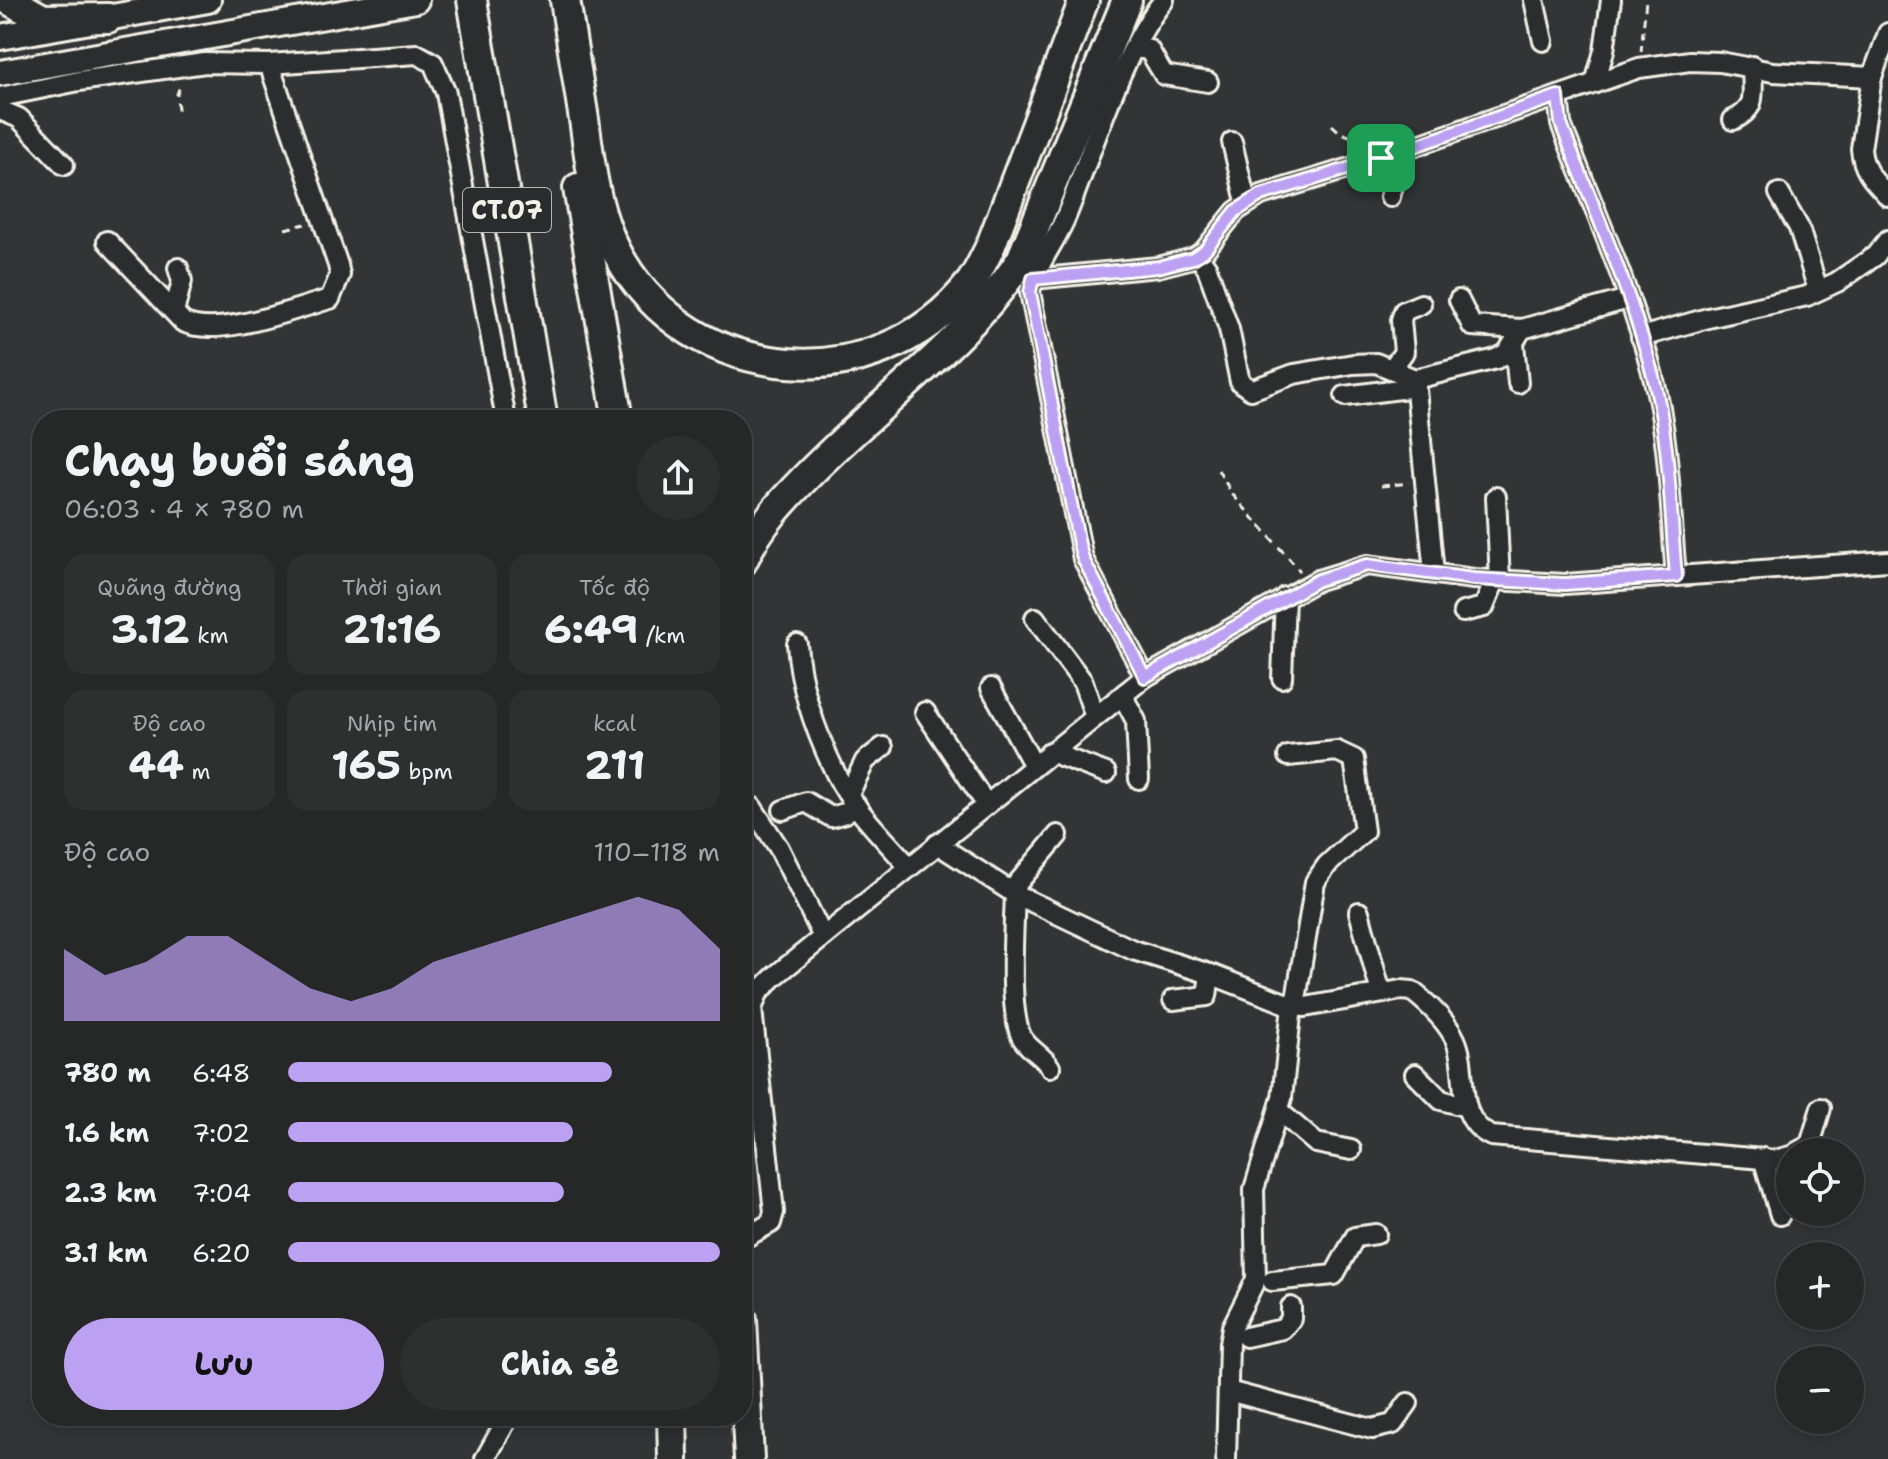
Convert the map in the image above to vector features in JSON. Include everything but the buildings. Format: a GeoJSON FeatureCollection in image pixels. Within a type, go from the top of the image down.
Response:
{"type":"FeatureCollection","features":[{"type":"Feature","properties":{"kind":"highway"},"geometry":{"type":"LineString","coordinates":[[9,0],[43,19],[108,18]]}},
{"type":"Feature","properties":{"kind":"highway"},"geometry":{"type":"LineString","coordinates":[[455,0],[524,410]]}},
{"type":"Feature","properties":{"kind":"highway","name":"CT.07"},"geometry":{"type":"LineString","coordinates":[[472,0],[541,410]]}},
{"type":"Feature","properties":{"kind":"highway","name":"CT.07"},"geometry":{"type":"LineString","coordinates":[[549,0],[616,410]]}},
{"type":"Feature","properties":{"kind":"highway"},"geometry":{"type":"LineString","coordinates":[[565,0],[598,203],[611,240],[648,295],[686,328],[718,347],[750,359],[780,364],[855,360],[889,346],[943,310],[971,281],[991,245],[1077,8]]}},
{"type":"Feature","properties":{"kind":"highway"},"geometry":{"type":"LineString","coordinates":[[752,544],[765,520],[795,489],[967,329],[1001,292],[1021,260],[1126,6]]}},
{"type":"Feature","properties":{"kind":"highway"},"geometry":{"type":"LineString","coordinates":[[672,1426],[673,1459]]}},
{"type":"Feature","properties":{"kind":"highway"},"geometry":{"type":"LineString","coordinates":[[747,1426],[749,1459]]}},
{"type":"Feature","properties":{"kind":"main road"},"geometry":{"type":"LineString","coordinates":[[0,37],[208,0]]}},
{"type":"Feature","properties":{"kind":"main road"},"geometry":{"type":"LineString","coordinates":[[0,73],[416,0]]}},
{"type":"Feature","properties":{"kind":"street"},"geometry":{"type":"LineString","coordinates":[[1145,677],[1083,559],[1030,292],[1033,279],[1066,216],[1134,48],[1151,15],[1164,0]]}},
{"type":"Feature","properties":{"kind":"street"},"geometry":{"type":"LineString","coordinates":[[1534,0],[1543,41]]}},
{"type":"Feature","properties":{"kind":"street"},"geometry":{"type":"LineString","coordinates":[[1595,83],[1604,51],[1611,0]]}},
{"type":"Feature","properties":{"kind":"street"},"geometry":{"type":"LineString","coordinates":[[1888,33],[1872,77],[1861,149],[1866,173],[1888,196]]}},
{"type":"Feature","properties":{"kind":"street"},"geometry":{"type":"LineString","coordinates":[[1134,48],[1149,50],[1164,75],[1208,82]]}},
{"type":"Feature","properties":{"kind":"street"},"geometry":{"type":"LineString","coordinates":[[0,97],[180,66],[269,64],[417,54],[433,63],[446,93],[504,410]]}},
{"type":"Feature","properties":{"kind":"street"},"geometry":{"type":"LineString","coordinates":[[1033,279],[1158,267],[1198,255],[1246,202],[1639,68],[1690,61],[1752,66],[1773,72],[1872,77]]}},
{"type":"Feature","properties":{"kind":"street"},"geometry":{"type":"LineString","coordinates":[[107,241],[191,326],[224,327],[330,299],[340,275],[335,254],[269,64]]}},
{"type":"Feature","properties":{"kind":"street"},"geometry":{"type":"LineString","coordinates":[[1733,120],[1748,113],[1751,106],[1752,66]]}},
{"type":"Feature","properties":{"kind":"street"},"geometry":{"type":"LineString","coordinates":[[1558,96],[1561,124],[1628,299],[1654,378],[1666,452],[1676,576]]}},
{"type":"Feature","properties":{"kind":"street"},"geometry":{"type":"LineString","coordinates":[[0,110],[19,118],[64,165]]}},
{"type":"Feature","properties":{"kind":"street"},"geometry":{"type":"LineString","coordinates":[[1232,142],[1246,202]]}},
{"type":"Feature","properties":{"kind":"street"},"geometry":{"type":"LineString","coordinates":[[1385,156],[1394,182],[1390,197]]}},
{"type":"Feature","properties":{"kind":"street"},"geometry":{"type":"LineString","coordinates":[[1779,193],[1799,228],[1818,290]]}},
{"type":"Feature","properties":{"kind":"street"},"geometry":{"type":"LineString","coordinates":[[1641,337],[1708,318],[1769,307],[1818,290],[1875,256],[1888,240]]}},
{"type":"Feature","properties":{"kind":"street"},"geometry":{"type":"LineString","coordinates":[[1198,255],[1207,268],[1244,387],[1261,389],[1289,376],[1353,364],[1376,363],[1393,367],[1416,383],[1434,573]]}},
{"type":"Feature","properties":{"kind":"street"},"geometry":{"type":"LineString","coordinates":[[174,312],[182,281],[178,268]]}},
{"type":"Feature","properties":{"kind":"street"},"geometry":{"type":"LineString","coordinates":[[1459,300],[1472,326],[1518,336],[1628,299]]}},
{"type":"Feature","properties":{"kind":"street"},"geometry":{"type":"LineString","coordinates":[[1393,367],[1404,352],[1401,320],[1404,311],[1421,304]]}},
{"type":"Feature","properties":{"kind":"street"},"geometry":{"type":"LineString","coordinates":[[1345,396],[1416,383],[1496,359],[1507,353],[1518,336]]}},
{"type":"Feature","properties":{"kind":"street"},"geometry":{"type":"LineString","coordinates":[[1518,336],[1518,383]]}},
{"type":"Feature","properties":{"kind":"street"},"geometry":{"type":"LineString","coordinates":[[1463,612],[1484,607],[1497,580],[1496,497]]}},
{"type":"Feature","properties":{"kind":"street"},"geometry":{"type":"LineString","coordinates":[[752,1234],[771,1223],[774,1212],[754,1000],[775,976],[1145,677],[1285,597],[1351,567],[1367,565],[1497,580],[1565,584],[1888,561]]}},
{"type":"Feature","properties":{"kind":"street"},"geometry":{"type":"LineString","coordinates":[[1282,678],[1285,597]]}},
{"type":"Feature","properties":{"kind":"street"},"geometry":{"type":"LineString","coordinates":[[1035,618],[1083,682],[1095,717]]}},
{"type":"Feature","properties":{"kind":"street"},"geometry":{"type":"LineString","coordinates":[[797,644],[802,682],[837,776],[909,867]]}},
{"type":"Feature","properties":{"kind":"street"},"geometry":{"type":"LineString","coordinates":[[991,688],[1034,766]]}},
{"type":"Feature","properties":{"kind":"street"},"geometry":{"type":"LineString","coordinates":[[1125,693],[1136,721],[1139,779]]}},
{"type":"Feature","properties":{"kind":"street"},"geometry":{"type":"LineString","coordinates":[[925,712],[986,804]]}},
{"type":"Feature","properties":{"kind":"street"},"geometry":{"type":"LineString","coordinates":[[783,810],[806,802],[831,817],[845,813],[853,799],[865,761],[883,747]]}},
{"type":"Feature","properties":{"kind":"street"},"geometry":{"type":"LineString","coordinates":[[1226,1459],[1228,1391],[1239,1337],[1264,1280],[1254,1189],[1279,1111],[1315,882],[1327,865],[1364,831],[1354,759],[1337,751],[1288,756]]}},
{"type":"Feature","properties":{"kind":"street"},"geometry":{"type":"LineString","coordinates":[[1050,752],[1106,773]]}},
{"type":"Feature","properties":{"kind":"street"},"geometry":{"type":"LineString","coordinates":[[752,807],[779,848],[823,937]]}},
{"type":"Feature","properties":{"kind":"street"},"geometry":{"type":"LineString","coordinates":[[1050,1067],[1042,1055],[1028,1047],[1019,1029],[1013,966],[1013,892],[1058,835]]}},
{"type":"Feature","properties":{"kind":"street"},"geometry":{"type":"LineString","coordinates":[[937,844],[1013,892],[1133,950],[1210,974],[1294,1006],[1412,991],[1456,1041],[1467,1107],[1474,1122],[1491,1136],[1776,1160]]}},
{"type":"Feature","properties":{"kind":"street"},"geometry":{"type":"LineString","coordinates":[[1359,912],[1381,993]]}},
{"type":"Feature","properties":{"kind":"street"},"geometry":{"type":"LineString","coordinates":[[1173,1000],[1207,996],[1210,974]]}},
{"type":"Feature","properties":{"kind":"street"},"geometry":{"type":"LineString","coordinates":[[1415,1074],[1441,1100],[1467,1107]]}},
{"type":"Feature","properties":{"kind":"street"},"geometry":{"type":"LineString","coordinates":[[1812,1138],[1821,1108]]}},
{"type":"Feature","properties":{"kind":"street"},"geometry":{"type":"LineString","coordinates":[[1279,1111],[1316,1143],[1351,1150]]}},
{"type":"Feature","properties":{"kind":"street"},"geometry":{"type":"LineString","coordinates":[[1763,1158],[1776,1202]]}},
{"type":"Feature","properties":{"kind":"street"},"geometry":{"type":"LineString","coordinates":[[1264,1280],[1334,1275],[1355,1237],[1376,1234]]}},
{"type":"Feature","properties":{"kind":"street"},"geometry":{"type":"LineString","coordinates":[[1239,1337],[1283,1329],[1291,1319],[1291,1307]]}},
{"type":"Feature","properties":{"kind":"street"},"geometry":{"type":"LineString","coordinates":[[1228,1391],[1372,1429],[1393,1424],[1408,1403]]}},
{"type":"Feature","properties":{"kind":"street"},"geometry":{"type":"LineString","coordinates":[[485,1459],[503,1426]]}},
{"type":"Feature","properties":{"kind":"path"},"geometry":{"type":"LineString","coordinates":[[1639,68],[1646,0]]}},
{"type":"Feature","properties":{"kind":"path"},"geometry":{"type":"LineString","coordinates":[[178,110],[180,66]]}},
{"type":"Feature","properties":{"kind":"path"},"geometry":{"type":"LineString","coordinates":[[1332,125],[1385,156]]}},
{"type":"Feature","properties":{"kind":"path"},"geometry":{"type":"LineString","coordinates":[[1218,470],[1233,495],[1292,559],[1306,586]]}},
{"type":"Feature","properties":{"kind":"path"},"geometry":{"type":"LineString","coordinates":[[1381,486],[1425,482]]}},
{"type":"Feature","properties":{"kind":"route"},"geometry":{"type":"LineString","coordinates":[[1558,96],[1561,124],[1628,299],[1654,378],[1666,452],[1676,576],[1565,584],[1474,579],[1367,565],[1351,567],[1318,580],[1225,629],[1145,677],[1083,559],[1030,292],[1033,279],[1158,267],[1193,258],[1204,251],[1246,202],[1381,158],[1558,96]]}}]}
